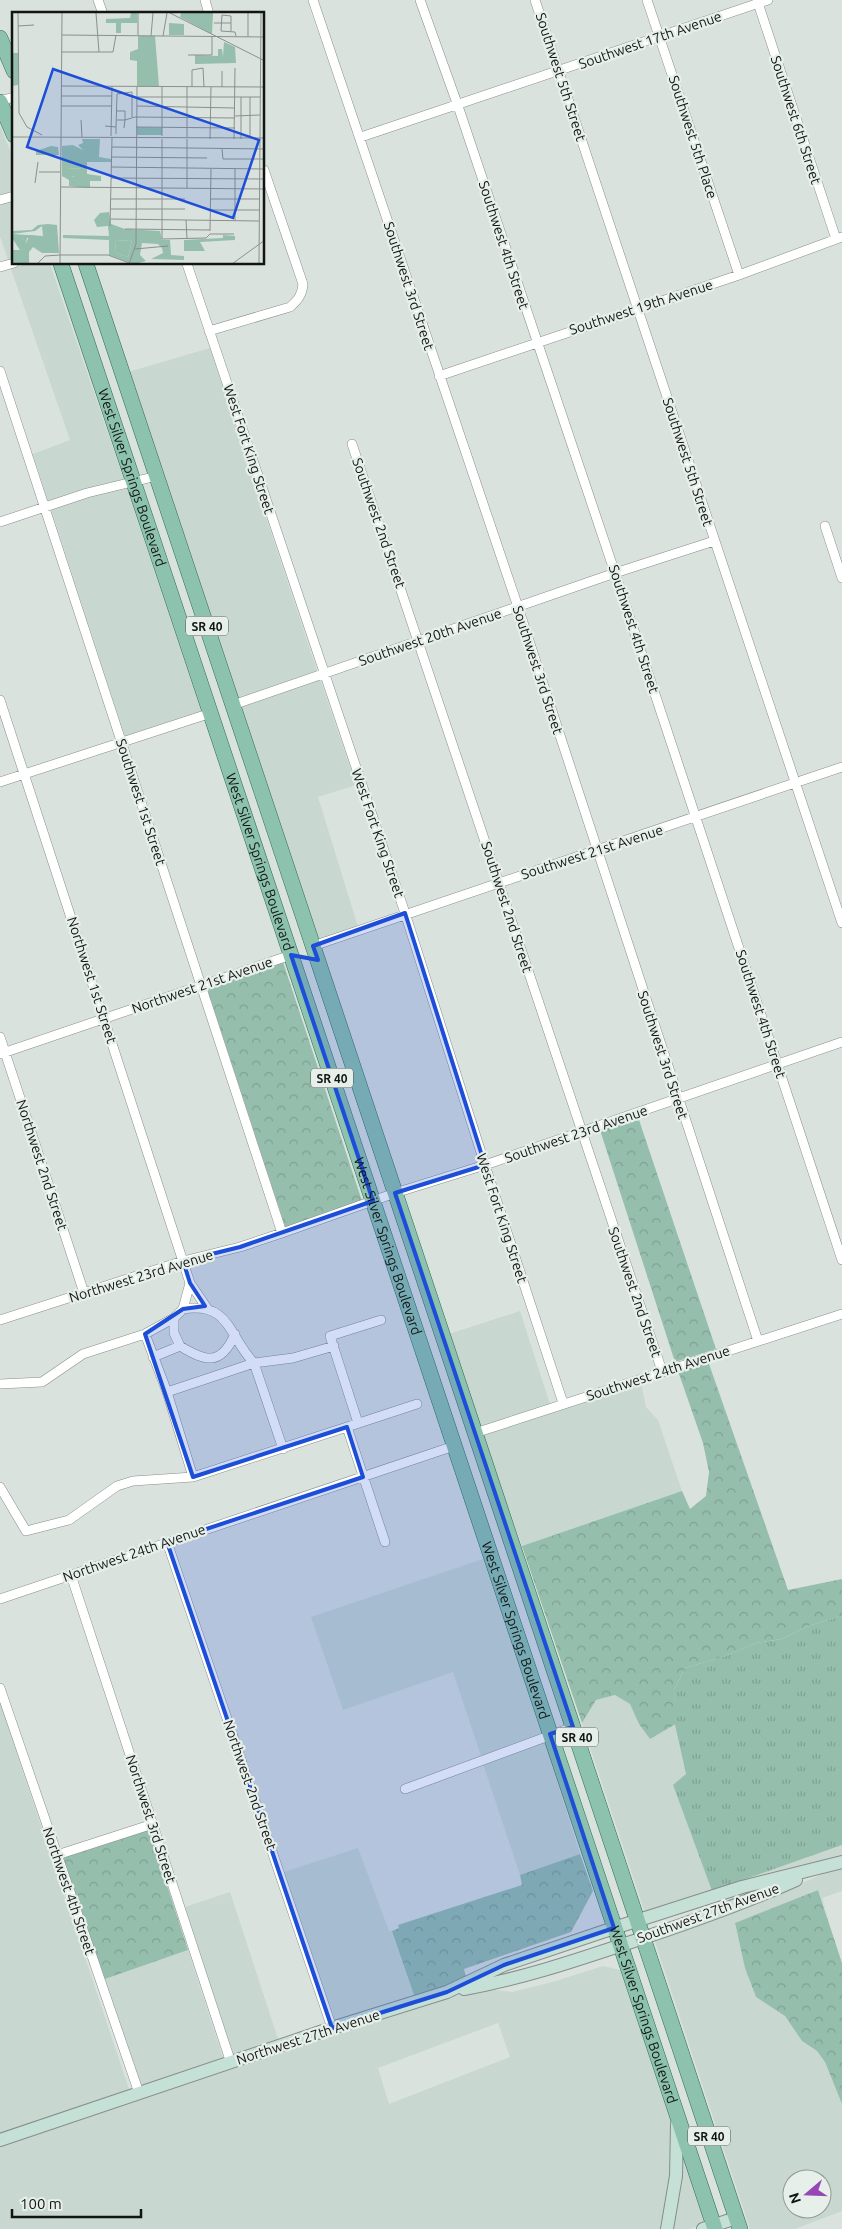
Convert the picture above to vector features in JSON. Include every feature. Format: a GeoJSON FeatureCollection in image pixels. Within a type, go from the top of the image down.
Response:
{"type":"FeatureCollection","features":[{"type":"Feature","properties":{"kind":"main road"},"geometry":{"type":"LineString","coordinates":[[0,38],[12,66]]}},
{"type":"Feature","properties":{"kind":"main road"},"geometry":{"type":"LineString","coordinates":[[0,101],[12,130]]}},
{"type":"Feature","properties":{"kind":"main road","name":"West Silver Springs Boulevard"},"geometry":{"type":"LineString","coordinates":[[61,265],[677,2117],[711,2228]]}},
{"type":"Feature","properties":{"kind":"main road","name":"West Silver Springs Boulevard"},"geometry":{"type":"LineString","coordinates":[[86,265],[738,2223]]}},
{"type":"Feature","properties":{"kind":"main road"},"geometry":{"type":"LineString","coordinates":[[202,687],[216,699],[233,705]]}},
{"type":"Feature","properties":{"kind":"main road"},"geometry":{"type":"LineString","coordinates":[[211,713],[228,719],[242,732]]}},
{"type":"Feature","properties":{"kind":"main road"},"geometry":{"type":"LineString","coordinates":[[264,873],[271,876],[289,930],[296,939],[304,944],[314,946]]}},
{"type":"Feature","properties":{"kind":"main road"},"geometry":{"type":"LineString","coordinates":[[291,955],[302,957],[313,968],[338,1043],[348,1051]]}},
{"type":"Feature","properties":{"kind":"main road"},"geometry":{"type":"LineString","coordinates":[[439,1401],[463,1432],[476,1434]]}},
{"type":"Feature","properties":{"kind":"main road"},"geometry":{"type":"LineString","coordinates":[[454,1446],[466,1449],[487,1472]]}},
{"type":"Feature","properties":{"kind":"main road","name":"Southwest 27th Avenue"},"geometry":{"type":"LineString","coordinates":[[447,1992],[512,1980],[620,1946],[746,1902],[842,1862]]}},
{"type":"Feature","properties":{"kind":"main road","name":"Southwest 27th Avenue"},"geometry":{"type":"LineString","coordinates":[[614,1928],[742,1887],[824,1868]]}},
{"type":"Feature","properties":{"kind":"main road","name":"Northwest 27th Avenue"},"geometry":{"type":"LineString","coordinates":[[0,2140],[332,2028],[447,1992],[504,1965],[614,1928]]}},
{"type":"Feature","properties":{"kind":"main road"},"geometry":{"type":"LineString","coordinates":[[667,2229],[676,2176],[677,2117]]}},
{"type":"Feature","properties":{"kind":"main road"},"geometry":{"type":"LineString","coordinates":[[711,2228],[738,2223]]}},
{"type":"Feature","properties":{"kind":"street"},"geometry":{"type":"LineString","coordinates":[[98,0],[102,12]]}},
{"type":"Feature","properties":{"kind":"street","name":"Southwest 3rd Street"},"geometry":{"type":"LineString","coordinates":[[313,0],[361,137],[439,376],[518,607],[758,1341]]}},
{"type":"Feature","properties":{"kind":"street","name":"Southwest 4th Street"},"geometry":{"type":"LineString","coordinates":[[420,0],[458,106],[615,573],[842,1260]]}},
{"type":"Feature","properties":{"kind":"street","name":"Southwest 5th Street"},"geometry":{"type":"LineString","coordinates":[[535,0],[842,923]]}},
{"type":"Feature","properties":{"kind":"street","name":"Southwest 5th Place"},"geometry":{"type":"LineString","coordinates":[[647,0],[739,275]]}},
{"type":"Feature","properties":{"kind":"street","name":"Southwest 17th Avenue"},"geometry":{"type":"LineString","coordinates":[[361,137],[458,106],[768,0]]}},
{"type":"Feature","properties":{"kind":"street","name":"Southwest 6th Street"},"geometry":{"type":"LineString","coordinates":[[758,2],[839,238]]}},
{"type":"Feature","properties":{"kind":"street"},"geometry":{"type":"LineString","coordinates":[[209,331],[290,306],[303,292],[304,284],[265,173]]}},
{"type":"Feature","properties":{"kind":"street","name":"Southwest 19th Avenue"},"geometry":{"type":"LineString","coordinates":[[439,376],[739,275],[839,238]]}},
{"type":"Feature","properties":{"kind":"street"},"geometry":{"type":"LineString","coordinates":[[0,268],[12,264]]}},
{"type":"Feature","properties":{"kind":"street","name":"West Fort King Street"},"geometry":{"type":"LineString","coordinates":[[187,265],[405,914],[563,1404]]}},
{"type":"Feature","properties":{"kind":"street","name":"Southwest 1st Street"},"geometry":{"type":"LineString","coordinates":[[0,371],[282,1233]]}},
{"type":"Feature","properties":{"kind":"street","name":"Southwest 2nd Street"},"geometry":{"type":"LineString","coordinates":[[352,444],[662,1371]]}},
{"type":"Feature","properties":{"kind":"street"},"geometry":{"type":"LineString","coordinates":[[0,522],[44,506],[157,476]]}},
{"type":"Feature","properties":{"kind":"street"},"geometry":{"type":"LineString","coordinates":[[824,526],[842,578]]}},
{"type":"Feature","properties":{"kind":"street","name":"Southwest 20th Avenue"},"geometry":{"type":"LineString","coordinates":[[233,705],[615,573],[714,541]]}},
{"type":"Feature","properties":{"kind":"street","name":"Northwest 1st Street"},"geometry":{"type":"LineString","coordinates":[[0,700],[190,1282],[207,1308]]}},
{"type":"Feature","properties":{"kind":"street"},"geometry":{"type":"LineString","coordinates":[[0,782],[211,713]]}},
{"type":"Feature","properties":{"kind":"street","name":"Southwest 21st Avenue"},"geometry":{"type":"LineString","coordinates":[[314,946],[405,914],[597,852],[842,767]]}},
{"type":"Feature","properties":{"kind":"street","name":"Northwest 21st Avenue"},"geometry":{"type":"LineString","coordinates":[[2,1053],[291,955]]}},
{"type":"Feature","properties":{"kind":"street","name":"Northwest 2nd Street"},"geometry":{"type":"LineString","coordinates":[[0,1038],[2,1053],[84,1293]]}},
{"type":"Feature","properties":{"kind":"street","name":"Southwest 23rd Avenue"},"geometry":{"type":"LineString","coordinates":[[282,1233],[842,1042]]}},
{"type":"Feature","properties":{"kind":"street","name":"Northwest 23rd Avenue"},"geometry":{"type":"LineString","coordinates":[[0,1320],[183,1261],[282,1233]]}},
{"type":"Feature","properties":{"kind":"street"},"geometry":{"type":"LineString","coordinates":[[0,1384],[42,1382],[83,1354],[145,1334],[174,1318],[183,1309],[190,1282]]}},
{"type":"Feature","properties":{"kind":"street"},"geometry":{"type":"LineString","coordinates":[[183,1309],[207,1308],[223,1318],[235,1334],[254,1362],[283,1448]]}},
{"type":"Feature","properties":{"kind":"street","name":"Southwest 24th Avenue"},"geometry":{"type":"LineString","coordinates":[[476,1434],[662,1371],[842,1314]]}},
{"type":"Feature","properties":{"kind":"street"},"geometry":{"type":"LineString","coordinates":[[174,1318],[174,1333],[180,1346],[206,1359],[216,1358],[224,1353],[235,1334]]}},
{"type":"Feature","properties":{"kind":"street"},"geometry":{"type":"LineString","coordinates":[[358,1423],[330,1336],[381,1320]]}},
{"type":"Feature","properties":{"kind":"street"},"geometry":{"type":"LineString","coordinates":[[145,1334],[167,1392],[193,1477]]}},
{"type":"Feature","properties":{"kind":"street"},"geometry":{"type":"LineString","coordinates":[[154,1357],[180,1346]]}},
{"type":"Feature","properties":{"kind":"street"},"geometry":{"type":"LineString","coordinates":[[167,1392],[254,1362],[293,1358],[334,1346]]}},
{"type":"Feature","properties":{"kind":"street"},"geometry":{"type":"LineString","coordinates":[[0,1487],[26,1531],[69,1520],[117,1486],[133,1481],[193,1477],[417,1404]]}},
{"type":"Feature","properties":{"kind":"street"},"geometry":{"type":"LineString","coordinates":[[347,1427],[385,1542]]}},
{"type":"Feature","properties":{"kind":"street"},"geometry":{"type":"LineString","coordinates":[[363,1477],[454,1446]]}},
{"type":"Feature","properties":{"kind":"street","name":"Northwest 24th Avenue"},"geometry":{"type":"LineString","coordinates":[[0,1599],[363,1477]]}},
{"type":"Feature","properties":{"kind":"street","name":"Northwest 2nd Street"},"geometry":{"type":"LineString","coordinates":[[167,1542],[332,2028]]}},
{"type":"Feature","properties":{"kind":"street","name":"Northwest 3rd Street"},"geometry":{"type":"LineString","coordinates":[[71,1574],[230,2063]]}},
{"type":"Feature","properties":{"kind":"street","name":"Northwest 4th Street"},"geometry":{"type":"LineString","coordinates":[[0,1688],[139,2094]]}},
{"type":"Feature","properties":{"kind":"street"},"geometry":{"type":"LineString","coordinates":[[405,1789],[573,1727]]}},
{"type":"Feature","properties":{"kind":"street"},"geometry":{"type":"LineString","coordinates":[[57,1855],[153,1824]]}},
{"type":"Feature","properties":{"kind":"highlighted area"},"geometry":{"type":"Polygon","coordinates":[[[405,913],[485,1165],[395,1193],[573,1727],[550,1734],[614,1928],[504,1965],[447,1992],[332,2028],[167,1542],[363,1477],[347,1427],[193,1477],[145,1334],[183,1309],[205,1306],[190,1283],[183,1261],[240,1247],[373,1201],[291,955],[318,960],[313,946],[405,913]]]}},
{"type":"Feature","properties":{"kind":"shaded area"},"geometry":{"type":"Polygon","coordinates":[[[0,126],[12,155],[12,192],[0,196],[0,126]]]}},
{"type":"Feature","properties":{"kind":"shaded area"},"geometry":{"type":"Polygon","coordinates":[[[12,201],[12,259],[8,260],[0,236],[0,205],[12,201]]]}},
{"type":"Feature","properties":{"kind":"shaded area"},"geometry":{"type":"Polygon","coordinates":[[[23,265],[50,265],[124,480],[102,484],[48,501],[33,454],[70,440],[11,269],[23,265]]]}},
{"type":"Feature","properties":{"kind":"shaded area"},"geometry":{"type":"Polygon","coordinates":[[[210,348],[317,671],[237,699],[128,372],[210,348]]]}},
{"type":"Feature","properties":{"kind":"shaded area"},"geometry":{"type":"Polygon","coordinates":[[[127,489],[201,711],[125,736],[51,509],[104,493],[127,489]]]}},
{"type":"Feature","properties":{"kind":"shaded area"},"geometry":{"type":"Polygon","coordinates":[[[320,679],[356,785],[318,797],[359,930],[317,942],[240,707],[320,679]]]}},
{"type":"Feature","properties":{"kind":"shaded area"},"geometry":{"type":"Polygon","coordinates":[[[520,1311],[550,1404],[481,1427],[449,1334],[520,1311]]]}},
{"type":"Feature","properties":{"kind":"shaded area"},"geometry":{"type":"Polygon","coordinates":[[[641,1383],[646,1407],[658,1420],[682,1491],[522,1546],[484,1435],[641,1383]]]}},
{"type":"Feature","properties":{"kind":"shaded area"},"geometry":{"type":"Polygon","coordinates":[[[483,1559],[541,1733],[481,1756],[453,1672],[343,1710],[311,1617],[483,1559]]]}},
{"type":"Feature","properties":{"kind":"shaded area"},"geometry":{"type":"Polygon","coordinates":[[[615,1695],[630,1704],[639,1724],[650,1739],[675,1725],[686,1775],[673,1785],[712,1891],[842,1845],[842,1857],[645,1913],[582,1723],[596,1700],[615,1695]]]}},
{"type":"Feature","properties":{"kind":"shaded area"},"geometry":{"type":"Polygon","coordinates":[[[0,1703],[130,2092],[0,2136],[0,1703]]]}},
{"type":"Feature","properties":{"kind":"shaded area"},"geometry":{"type":"Polygon","coordinates":[[[544,1741],[580,1854],[520,1875],[483,1764],[544,1741]]]}},
{"type":"Feature","properties":{"kind":"shaded area"},"geometry":{"type":"Polygon","coordinates":[[[358,1848],[389,1931],[392,1931],[415,1998],[335,2023],[284,1872],[358,1848]]]}},
{"type":"Feature","properties":{"kind":"shaded area"},"geometry":{"type":"Polygon","coordinates":[[[842,1866],[842,1891],[822,1898],[829,1919],[818,1890],[735,1924],[745,1968],[756,1997],[785,2016],[802,2041],[817,2051],[825,2062],[842,2104],[842,2211],[832,2215],[832,2169],[782,2169],[782,2219],[821,2219],[795,2229],[750,2229],[654,1939],[748,1906],[842,1866]]]}},
{"type":"Feature","properties":{"kind":"shaded area"},"geometry":{"type":"Polygon","coordinates":[[[230,1892],[279,2042],[234,2058],[185,1907],[230,1892]]]}},
{"type":"Feature","properties":{"kind":"shaded area"},"geometry":{"type":"Polygon","coordinates":[[[188,1950],[224,2061],[142,2088],[105,1979],[188,1950]]]}},
{"type":"Feature","properties":{"kind":"shaded area"},"geometry":{"type":"Polygon","coordinates":[[[603,1966],[620,1970],[672,2125],[671,2176],[662,2229],[0,2229],[0,2145],[448,1996],[487,1989],[512,1992],[556,1981],[603,1966]],[[498,2023],[378,2068],[389,2104],[510,2057],[498,2023]]]}},
{"type":"Feature","properties":{"kind":"shaded area"},"geometry":{"type":"Polygon","coordinates":[[[682,2154],[706,2223],[690,2229],[672,2229],[682,2154]]]}},
{"type":"Feature","properties":{"kind":"green space"},"geometry":{"type":"Polygon","coordinates":[[[283,962],[362,1201],[286,1229],[207,988],[283,962]]]}},
{"type":"Feature","properties":{"kind":"green space"},"geometry":{"type":"Polygon","coordinates":[[[638,1117],[716,1349],[675,1362],[600,1130],[638,1117]]]}},
{"type":"Feature","properties":{"kind":"green space"},"geometry":{"type":"Polygon","coordinates":[[[708,1361],[788,1590],[842,1579],[842,1616],[808,1626],[782,1639],[756,1643],[725,1656],[685,1668],[674,1690],[676,1724],[650,1739],[639,1724],[630,1704],[615,1695],[596,1700],[582,1723],[522,1546],[682,1491],[690,1509],[706,1496],[709,1472],[703,1443],[678,1371],[708,1361]]]}},
{"type":"Feature","properties":{"kind":"green space"},"geometry":{"type":"Polygon","coordinates":[[[842,1616],[842,1845],[712,1891],[673,1785],[686,1774],[675,1725],[674,1690],[685,1668],[725,1656],[756,1643],[782,1639],[808,1626],[842,1616]]]}},
{"type":"Feature","properties":{"kind":"green space"},"geometry":{"type":"Polygon","coordinates":[[[149,1830],[188,1950],[105,1979],[63,1858],[149,1830]]]}},
{"type":"Feature","properties":{"kind":"green space"},"geometry":{"type":"Polygon","coordinates":[[[580,1854],[593,1891],[571,1932],[464,1969],[466,1978],[415,1998],[392,1931],[399,1928],[398,1925],[522,1885],[520,1875],[580,1854]]]}},
{"type":"Feature","properties":{"kind":"green space"},"geometry":{"type":"Polygon","coordinates":[[[818,1890],[842,1963],[842,2104],[825,2062],[817,2051],[802,2041],[785,2016],[756,1997],[745,1968],[735,1923],[818,1890]]]}}]}
